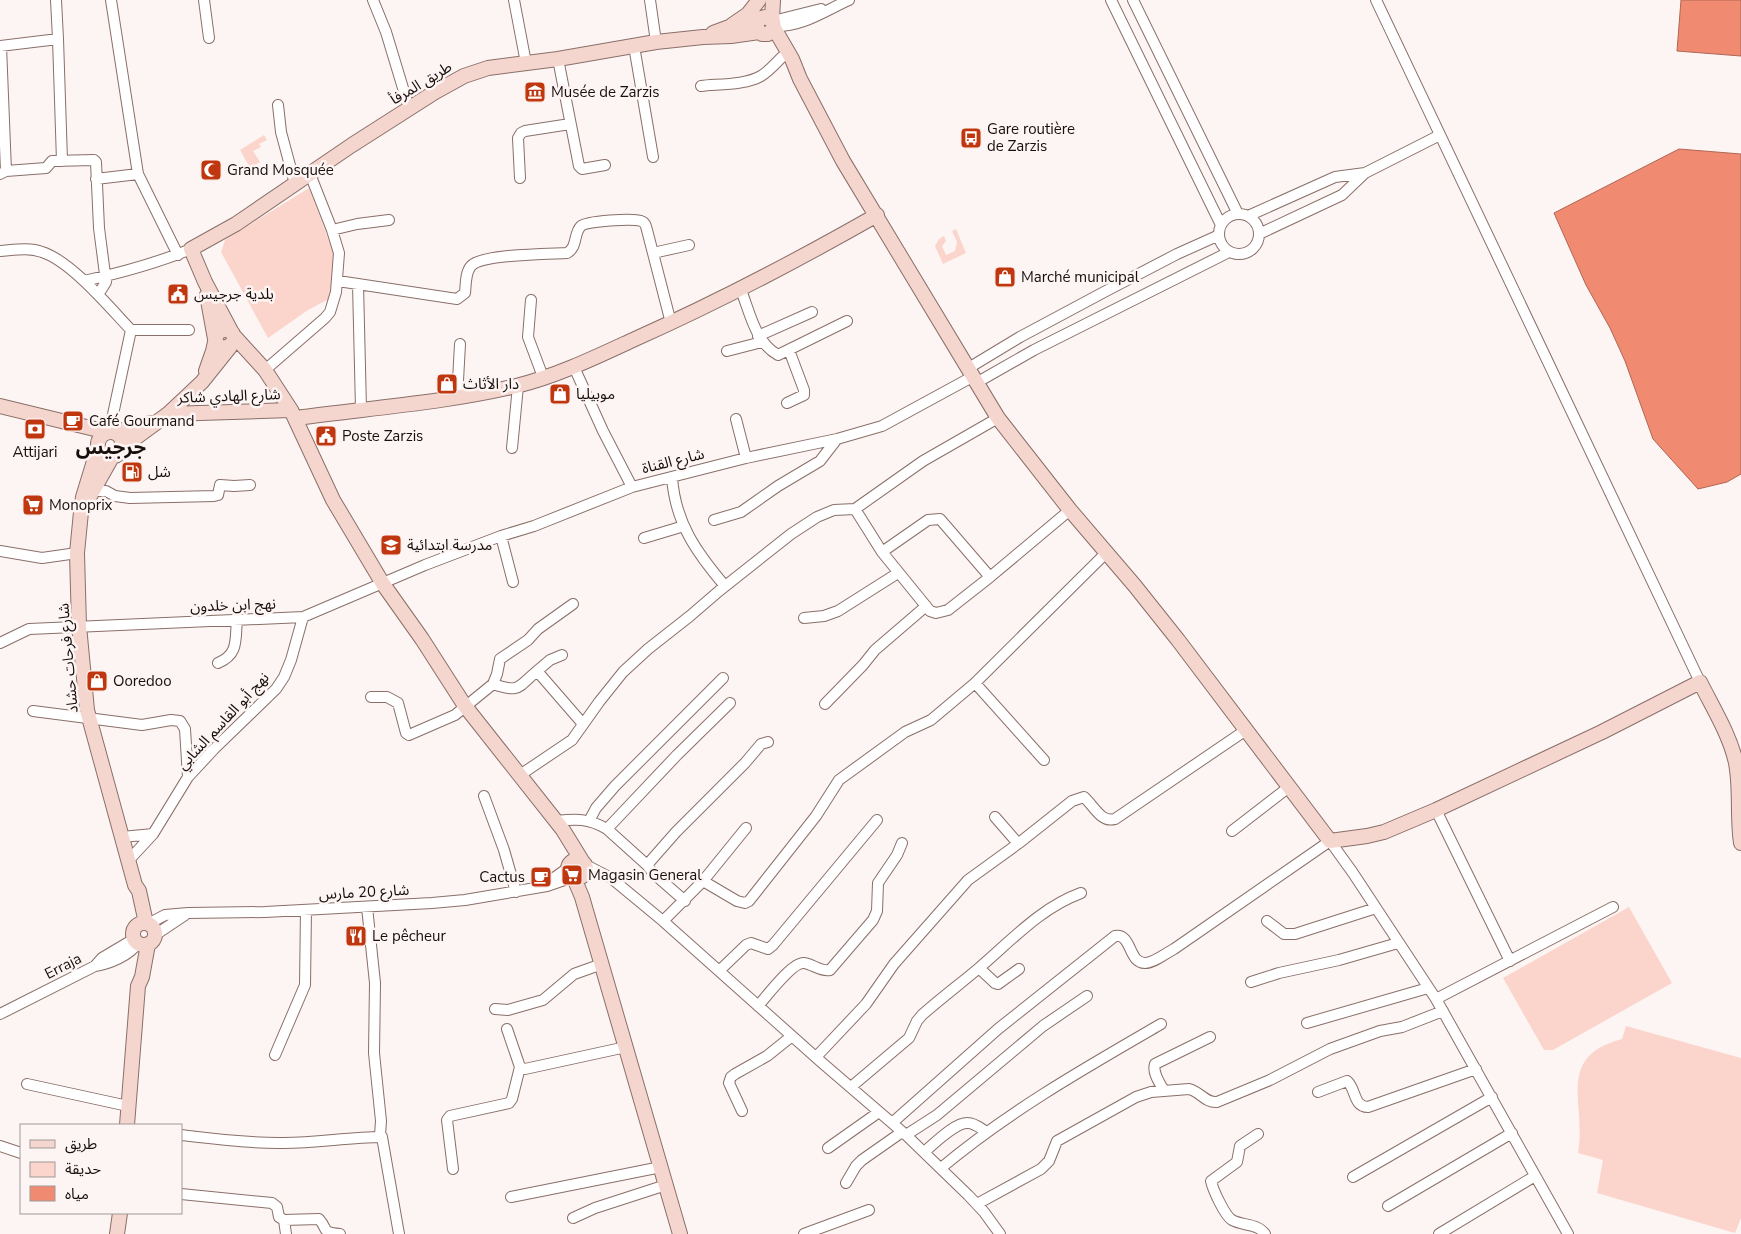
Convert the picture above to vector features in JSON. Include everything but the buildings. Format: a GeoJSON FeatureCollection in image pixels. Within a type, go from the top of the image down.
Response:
{"type":"FeatureCollection","features":[{"type":"Feature","properties":{"kind":"street"},"geometry":{"type":"LineString","coordinates":[[56,0],[62,161]]}},
{"type":"Feature","properties":{"kind":"street"},"geometry":{"type":"LineString","coordinates":[[110,0],[138,174],[178,255]]}},
{"type":"Feature","properties":{"kind":"street"},"geometry":{"type":"LineString","coordinates":[[204,0],[209,38]]}},
{"type":"Feature","properties":{"kind":"street"},"geometry":{"type":"LineString","coordinates":[[373,0],[386,32],[409,108]]}},
{"type":"Feature","properties":{"kind":"street"},"geometry":{"type":"LineString","coordinates":[[514,0],[526,63]]}},
{"type":"Feature","properties":{"kind":"street"},"geometry":{"type":"LineString","coordinates":[[650,0],[656,42]]}},
{"type":"Feature","properties":{"kind":"street"},"geometry":{"type":"LineString","coordinates":[[759,0],[758,8],[782,57],[800,79]]}},
{"type":"Feature","properties":{"kind":"street"},"geometry":{"type":"LineString","coordinates":[[703,37],[729,27],[748,14],[759,0]]}},
{"type":"Feature","properties":{"kind":"street"},"geometry":{"type":"LineString","coordinates":[[766,25],[773,0]]}},
{"type":"Feature","properties":{"kind":"street"},"geometry":{"type":"LineString","coordinates":[[729,27],[795,25],[848,0]]}},
{"type":"Feature","properties":{"kind":"street"},"geometry":{"type":"LineString","coordinates":[[1111,0],[1221,225]]}},
{"type":"Feature","properties":{"kind":"street"},"geometry":{"type":"LineString","coordinates":[[1133,0],[1243,215],[1256,224],[1259,234],[1257,244],[1250,252],[1240,255],[1230,252],[1222,245],[1218,236],[1221,225],[1228,217],[1243,215],[1335,178],[1365,173]]}},
{"type":"Feature","properties":{"kind":"street"},"geometry":{"type":"LineString","coordinates":[[1376,0],[1730,744],[1737,764],[1739,783],[1738,818],[1741,844]]}},
{"type":"Feature","properties":{"kind":"street"},"geometry":{"type":"LineString","coordinates":[[703,37],[731,36],[766,25]]}},
{"type":"Feature","properties":{"kind":"street"},"geometry":{"type":"LineString","coordinates":[[766,25],[792,59],[800,79],[844,161],[971,376],[998,418],[1070,510],[1178,640],[1354,873],[1443,1011],[1568,1234]]}},
{"type":"Feature","properties":{"kind":"street","name":"طريق المرفأ"},"geometry":{"type":"LineString","coordinates":[[191,249],[236,224],[409,108],[464,76],[488,68],[558,59],[656,42],[703,37]]}},
{"type":"Feature","properties":{"kind":"street"},"geometry":{"type":"LineString","coordinates":[[58,39],[0,46],[3,172],[46,168],[51,162],[95,160],[104,277],[106,282],[96,293]]}},
{"type":"Feature","properties":{"kind":"street"},"geometry":{"type":"LineString","coordinates":[[634,46],[653,157]]}},
{"type":"Feature","properties":{"kind":"street"},"geometry":{"type":"LineString","coordinates":[[700,86],[747,81],[760,77],[782,57]]}},
{"type":"Feature","properties":{"kind":"street"},"geometry":{"type":"LineString","coordinates":[[558,59],[579,166],[582,169],[605,165]]}},
{"type":"Feature","properties":{"kind":"street"},"geometry":{"type":"LineString","coordinates":[[278,104],[281,132],[295,184]]}},
{"type":"Feature","properties":{"kind":"street"},"geometry":{"type":"LineString","coordinates":[[520,178],[518,138],[521,133],[570,124]]}},
{"type":"Feature","properties":{"kind":"street"},"geometry":{"type":"LineString","coordinates":[[1259,234],[1342,195],[1365,173],[1440,135]]}},
{"type":"Feature","properties":{"kind":"street"},"geometry":{"type":"LineString","coordinates":[[96,179],[138,174]]}},
{"type":"Feature","properties":{"kind":"street"},"geometry":{"type":"LineString","coordinates":[[265,370],[325,318],[330,312],[336,292],[339,253],[310,174]]}},
{"type":"Feature","properties":{"kind":"street","name":"شارع الهادي شاكر"},"geometry":{"type":"LineString","coordinates":[[111,432],[164,417],[293,414],[361,409],[457,399],[518,386],[574,367],[671,323],[740,290],[877,215]]}},
{"type":"Feature","properties":{"kind":"street"},"geometry":{"type":"LineString","coordinates":[[332,230],[357,224],[389,220]]}},
{"type":"Feature","properties":{"kind":"street"},"geometry":{"type":"LineString","coordinates":[[338,281],[457,299],[465,293],[468,271],[474,263],[498,258],[566,253],[573,248],[576,234],[582,226],[592,223],[632,220],[643,222],[647,230],[671,323]]}},
{"type":"Feature","properties":{"kind":"street"},"geometry":{"type":"LineString","coordinates":[[971,376],[1020,337],[1177,254],[1218,236]]}},
{"type":"Feature","properties":{"kind":"street"},"geometry":{"type":"LineString","coordinates":[[653,253],[689,245]]}},
{"type":"Feature","properties":{"kind":"street"},"geometry":{"type":"LineString","coordinates":[[0,251],[30,249],[42,251],[56,257],[84,281],[131,330],[189,330]]}},
{"type":"Feature","properties":{"kind":"street"},"geometry":{"type":"LineString","coordinates":[[84,281],[178,255],[191,249],[232,340],[254,356],[293,414],[333,500],[383,584],[422,639],[465,706],[570,840],[582,897],[680,1234]]}},
{"type":"Feature","properties":{"kind":"street"},"geometry":{"type":"LineString","coordinates":[[971,376],[1034,350],[1230,252]]}},
{"type":"Feature","properties":{"kind":"street"},"geometry":{"type":"LineString","coordinates":[[202,382],[215,340],[205,282]]}},
{"type":"Feature","properties":{"kind":"street"},"geometry":{"type":"LineString","coordinates":[[358,284],[361,409]]}},
{"type":"Feature","properties":{"kind":"street"},"geometry":{"type":"LineString","coordinates":[[740,290],[760,339],[770,351],[778,355],[847,321]]}},
{"type":"Feature","properties":{"kind":"street"},"geometry":{"type":"LineString","coordinates":[[531,300],[528,337],[543,377]]}},
{"type":"Feature","properties":{"kind":"street"},"geometry":{"type":"LineString","coordinates":[[727,351],[760,339],[812,312]]}},
{"type":"Feature","properties":{"kind":"street"},"geometry":{"type":"LineString","coordinates":[[111,432],[112,419],[131,330]]}},
{"type":"Feature","properties":{"kind":"street"},"geometry":{"type":"LineString","coordinates":[[215,340],[223,348],[232,340]]}},
{"type":"Feature","properties":{"kind":"street"},"geometry":{"type":"LineString","coordinates":[[66,423],[98,446],[103,455],[112,457],[120,453],[123,448],[164,417],[202,382],[232,340]]}},
{"type":"Feature","properties":{"kind":"street"},"geometry":{"type":"LineString","coordinates":[[457,399],[460,344]]}},
{"type":"Feature","properties":{"kind":"street"},"geometry":{"type":"LineString","coordinates":[[787,403],[804,395],[804,390],[789,350]]}},
{"type":"Feature","properties":{"kind":"street"},"geometry":{"type":"LineString","coordinates":[[574,367],[603,431],[632,487]]}},
{"type":"Feature","properties":{"kind":"street","name":"شارع القناة"},"geometry":{"type":"LineString","coordinates":[[383,584],[501,536],[534,526],[632,487],[746,458],[837,439],[870,430],[893,421],[971,376]]}},
{"type":"Feature","properties":{"kind":"street"},"geometry":{"type":"LineString","coordinates":[[512,448],[518,386]]}},
{"type":"Feature","properties":{"kind":"street"},"geometry":{"type":"LineString","coordinates":[[0,406],[111,432],[122,440],[123,448]]}},
{"type":"Feature","properties":{"kind":"street"},"geometry":{"type":"LineString","coordinates":[[736,418],[746,458]]}},
{"type":"Feature","properties":{"kind":"street"},"geometry":{"type":"LineString","coordinates":[[520,775],[572,740],[624,672],[648,648],[792,534],[817,516],[834,510],[855,509],[923,461],[998,418]]}},
{"type":"Feature","properties":{"kind":"street"},"geometry":{"type":"LineString","coordinates":[[98,446],[100,437],[111,432]]}},
{"type":"Feature","properties":{"kind":"street"},"geometry":{"type":"LineString","coordinates":[[714,520],[741,512],[778,486],[820,461],[837,439]]}},
{"type":"Feature","properties":{"kind":"street","name":"شارع فرحات حشاد"},"geometry":{"type":"LineString","coordinates":[[98,446],[82,497],[78,553],[79,626],[89,719],[135,885],[139,891],[143,934],[135,977],[138,986],[126,1124]]}},
{"type":"Feature","properties":{"kind":"street","name":"شارع فرحات حشاد"},"geometry":{"type":"LineString","coordinates":[[81,512],[112,457]]}},
{"type":"Feature","properties":{"kind":"street"},"geometry":{"type":"LineString","coordinates":[[672,476],[675,504],[684,526],[704,562],[725,586]]}},
{"type":"Feature","properties":{"kind":"street"},"geometry":{"type":"LineString","coordinates":[[94,491],[106,491],[115,496],[130,498],[214,496],[218,495],[220,486],[250,485]]}},
{"type":"Feature","properties":{"kind":"street"},"geometry":{"type":"LineString","coordinates":[[855,509],[882,552],[898,573],[925,607],[936,613],[948,610],[1070,510]]}},
{"type":"Feature","properties":{"kind":"street"},"geometry":{"type":"LineString","coordinates":[[882,552],[928,520],[940,519],[990,577]]}},
{"type":"Feature","properties":{"kind":"street"},"geometry":{"type":"LineString","coordinates":[[644,538],[684,526]]}},
{"type":"Feature","properties":{"kind":"street"},"geometry":{"type":"LineString","coordinates":[[501,536],[512,582]]}},
{"type":"Feature","properties":{"kind":"street"},"geometry":{"type":"LineString","coordinates":[[0,551],[42,558],[78,553]]}},
{"type":"Feature","properties":{"kind":"street"},"geometry":{"type":"LineString","coordinates":[[704,881],[737,901],[745,903],[749,901],[816,816],[839,780],[905,732],[932,720],[975,683],[1106,553]]}},
{"type":"Feature","properties":{"kind":"street"},"geometry":{"type":"LineString","coordinates":[[804,618],[824,616],[838,611],[898,573]]}},
{"type":"Feature","properties":{"kind":"street","name":"نهج ابن خلدون"},"geometry":{"type":"LineString","coordinates":[[0,643],[29,629],[303,617],[383,584]]}},
{"type":"Feature","properties":{"kind":"street"},"geometry":{"type":"LineString","coordinates":[[372,697],[387,697],[398,703],[406,733],[409,735],[455,715],[494,684],[500,659],[528,640],[538,629],[573,604]]}},
{"type":"Feature","properties":{"kind":"street"},"geometry":{"type":"LineString","coordinates":[[826,704],[863,666],[875,650],[925,607]]}},
{"type":"Feature","properties":{"kind":"street","name":"نهج أبو القاسم الشابي"},"geometry":{"type":"LineString","coordinates":[[128,860],[153,834],[188,777],[276,689],[284,677],[291,660],[303,617]]}},
{"type":"Feature","properties":{"kind":"street"},"geometry":{"type":"LineString","coordinates":[[218,663],[228,659],[234,651],[237,619]]}},
{"type":"Feature","properties":{"kind":"street"},"geometry":{"type":"LineString","coordinates":[[494,684],[509,689],[517,688],[550,660],[562,655]]}},
{"type":"Feature","properties":{"kind":"street"},"geometry":{"type":"LineString","coordinates":[[537,671],[583,724]]}},
{"type":"Feature","properties":{"kind":"street"},"geometry":{"type":"LineString","coordinates":[[589,821],[596,808],[615,786],[723,678]]}},
{"type":"Feature","properties":{"kind":"street"},"geometry":{"type":"LineString","coordinates":[[892,1124],[998,1029],[1115,936],[1120,935],[1125,939],[1137,960],[1145,963],[1151,962],[1174,949],[1330,841],[1384,832],[1436,810],[1602,732],[1700,682]]}},
{"type":"Feature","properties":{"kind":"street"},"geometry":{"type":"LineString","coordinates":[[975,683],[1044,760]]}},
{"type":"Feature","properties":{"kind":"street"},"geometry":{"type":"LineString","coordinates":[[607,829],[677,755],[730,703]]}},
{"type":"Feature","properties":{"kind":"street"},"geometry":{"type":"LineString","coordinates":[[32,711],[142,724],[171,720],[180,721],[185,729],[188,777]]}},
{"type":"Feature","properties":{"kind":"street"},"geometry":{"type":"LineString","coordinates":[[816,1057],[866,1004],[894,964],[968,880],[1072,801],[1084,797],[1104,818],[1115,819],[1246,730]]}},
{"type":"Feature","properties":{"kind":"street"},"geometry":{"type":"LineString","coordinates":[[647,865],[676,832],[745,763],[761,744],[768,742]]}},
{"type":"Feature","properties":{"kind":"street"},"geometry":{"type":"LineString","coordinates":[[1232,831],[1289,787]]}},
{"type":"Feature","properties":{"kind":"street"},"geometry":{"type":"LineString","coordinates":[[484,796],[504,850],[516,892]]}},
{"type":"Feature","properties":{"kind":"street"},"geometry":{"type":"LineString","coordinates":[[1436,810],[1510,962]]}},
{"type":"Feature","properties":{"kind":"street"},"geometry":{"type":"LineString","coordinates":[[996,817],[1019,843]]}},
{"type":"Feature","properties":{"kind":"street"},"geometry":{"type":"LineString","coordinates":[[556,823],[575,819],[589,821],[607,829],[685,901]]}},
{"type":"Feature","properties":{"kind":"street"},"geometry":{"type":"LineString","coordinates":[[719,971],[746,945],[751,943],[768,949],[773,945],[877,820]]}},
{"type":"Feature","properties":{"kind":"street"},"geometry":{"type":"LineString","coordinates":[[663,921],[704,881],[746,828]]}},
{"type":"Feature","properties":{"kind":"street"},"geometry":{"type":"LineString","coordinates":[[122,837],[153,834]]}},
{"type":"Feature","properties":{"kind":"street"},"geometry":{"type":"LineString","coordinates":[[758,1006],[798,964],[805,963],[823,970],[830,970],[856,941],[877,912],[878,882],[897,856],[902,843]]}},
{"type":"Feature","properties":{"kind":"street"},"geometry":{"type":"LineString","coordinates":[[577,870],[611,878],[663,921],[904,1133],[976,1204],[1000,1234]]}},
{"type":"Feature","properties":{"kind":"street","name":"شارع 20 مارس"},"geometry":{"type":"LineString","coordinates":[[143,934],[165,916],[188,913],[265,912],[432,903],[541,887],[577,870]]}},
{"type":"Feature","properties":{"kind":"street"},"geometry":{"type":"LineString","coordinates":[[852,1087],[909,1038],[922,1015],[979,968],[1018,932],[1057,904],[1081,893]]}},
{"type":"Feature","properties":{"kind":"street"},"geometry":{"type":"LineString","coordinates":[[367,907],[376,994],[374,1053],[382,1121],[380,1134],[399,1234]]}},
{"type":"Feature","properties":{"kind":"street"},"geometry":{"type":"LineString","coordinates":[[1436,1000],[1613,907]]}},
{"type":"Feature","properties":{"kind":"street"},"geometry":{"type":"LineString","coordinates":[[1267,921],[1284,934],[1295,934],[1376,908]]}},
{"type":"Feature","properties":{"kind":"street"},"geometry":{"type":"LineString","coordinates":[[275,1055],[305,985],[306,910]]}},
{"type":"Feature","properties":{"kind":"street","name":"Erraja"},"geometry":{"type":"LineString","coordinates":[[0,1014],[95,966],[102,958],[143,934]]}},
{"type":"Feature","properties":{"kind":"street"},"geometry":{"type":"LineString","coordinates":[[1251,982],[1279,972],[1339,960],[1398,943]]}},
{"type":"Feature","properties":{"kind":"street"},"geometry":{"type":"LineString","coordinates":[[495,1009],[508,1010],[543,1000],[574,974],[602,964]]}},
{"type":"Feature","properties":{"kind":"street"},"geometry":{"type":"LineString","coordinates":[[979,968],[998,984],[1019,970]]}},
{"type":"Feature","properties":{"kind":"street"},"geometry":{"type":"LineString","coordinates":[[1307,1023],[1428,988]]}},
{"type":"Feature","properties":{"kind":"street"},"geometry":{"type":"LineString","coordinates":[[846,1183],[862,1160],[904,1133],[937,1115],[1043,1026],[1087,996]]}},
{"type":"Feature","properties":{"kind":"street"},"geometry":{"type":"LineString","coordinates":[[976,1204],[1041,1169],[1047,1164],[1057,1141],[1136,1097],[1151,1092],[1190,1089],[1196,1091],[1206,1100],[1217,1102],[1270,1080],[1330,1049],[1417,1022],[1443,1011]]}},
{"type":"Feature","properties":{"kind":"street"},"geometry":{"type":"LineString","coordinates":[[941,1168],[987,1132],[1098,1060],[1161,1024]]}},
{"type":"Feature","properties":{"kind":"street"},"geometry":{"type":"LineString","coordinates":[[453,1169],[447,1120],[450,1116],[509,1103],[512,1099],[520,1067],[507,1029]]}},
{"type":"Feature","properties":{"kind":"street"},"geometry":{"type":"LineString","coordinates":[[742,1111],[729,1083],[731,1077],[767,1056],[792,1036]]}},
{"type":"Feature","properties":{"kind":"street"},"geometry":{"type":"LineString","coordinates":[[1164,1091],[1155,1073],[1155,1064],[1210,1037]]}},
{"type":"Feature","properties":{"kind":"street"},"geometry":{"type":"LineString","coordinates":[[520,1067],[525,1069],[626,1047]]}},
{"type":"Feature","properties":{"kind":"street"},"geometry":{"type":"LineString","coordinates":[[1318,1092],[1346,1081],[1352,1086],[1360,1105],[1368,1107],[1476,1069]]}},
{"type":"Feature","properties":{"kind":"street"},"geometry":{"type":"LineString","coordinates":[[27,1084],[128,1106]]}},
{"type":"Feature","properties":{"kind":"street"},"geometry":{"type":"LineString","coordinates":[[1353,1177],[1492,1097]]}},
{"type":"Feature","properties":{"kind":"street"},"geometry":{"type":"LineString","coordinates":[[828,1148],[879,1112]]}},
{"type":"Feature","properties":{"kind":"street"},"geometry":{"type":"LineString","coordinates":[[924,1152],[954,1128],[962,1124],[973,1124],[987,1132]]}},
{"type":"Feature","properties":{"kind":"street"},"geometry":{"type":"LineString","coordinates":[[1388,1206],[1512,1133]]}},
{"type":"Feature","properties":{"kind":"street"},"geometry":{"type":"LineString","coordinates":[[1258,1134],[1240,1146],[1237,1162],[1211,1181],[1230,1219],[1260,1228],[1265,1234]]}},
{"type":"Feature","properties":{"kind":"street"},"geometry":{"type":"LineString","coordinates":[[182,1135],[240,1142],[279,1143],[382,1137]]}},
{"type":"Feature","properties":{"kind":"street"},"geometry":{"type":"LineString","coordinates":[[0,1146],[20,1153]]}},
{"type":"Feature","properties":{"kind":"street"},"geometry":{"type":"LineString","coordinates":[[511,1196],[661,1167]]}},
{"type":"Feature","properties":{"kind":"street"},"geometry":{"type":"LineString","coordinates":[[1439,1234],[1535,1176]]}},
{"type":"Feature","properties":{"kind":"street"},"geometry":{"type":"LineString","coordinates":[[573,1218],[595,1208],[666,1185]]}},
{"type":"Feature","properties":{"kind":"street"},"geometry":{"type":"LineString","coordinates":[[182,1194],[272,1203],[277,1207],[279,1217],[284,1220],[319,1218],[326,1232],[340,1234]]}},
{"type":"Feature","properties":{"kind":"street"},"geometry":{"type":"LineString","coordinates":[[804,1234],[869,1210]]}},
{"type":"Feature","properties":{"kind":"street"},"geometry":{"type":"LineString","coordinates":[[117,1234],[120,1214]]}},
{"type":"Feature","properties":{"kind":"street"},"geometry":{"type":"LineString","coordinates":[[284,1220],[286,1234]]}},
{"type":"Feature","properties":{"kind":"green space"},"geometry":{"type":"Polygon","coordinates":[[[264,135],[267,140],[259,144],[261,147],[253,151],[260,162],[250,168],[240,150],[264,135]]]}},
{"type":"Feature","properties":{"kind":"green space"},"geometry":{"type":"Polygon","coordinates":[[[309,188],[334,254],[331,298],[308,310],[268,338],[221,252],[225,240],[309,188]]]}},
{"type":"Feature","properties":{"kind":"green space"},"geometry":{"type":"Polygon","coordinates":[[[956,229],[966,253],[943,264],[935,246],[939,239],[944,236],[946,241],[942,246],[946,255],[955,251],[957,242],[952,231],[956,229]]]}},
{"type":"Feature","properties":{"kind":"green space"},"geometry":{"type":"Polygon","coordinates":[[[1629,907],[1672,983],[1553,1050],[1544,1050],[1503,978],[1629,907]]]}},
{"type":"Feature","properties":{"kind":"green space"},"geometry":{"type":"Polygon","coordinates":[[[1626,1026],[1741,1058],[1741,1218],[1735,1233],[1597,1193],[1603,1160],[1578,1153],[1580,1135],[1578,1084],[1581,1070],[1588,1058],[1601,1047],[1622,1039],[1626,1026]]]}},
{"type":"Feature","properties":{"kind":"water"},"geometry":{"type":"Polygon","coordinates":[[[1681,0],[1741,0],[1741,56],[1677,51],[1681,0]]]}},
{"type":"Feature","properties":{"kind":"water"},"geometry":{"type":"Polygon","coordinates":[[[1679,149],[1741,154],[1741,474],[1727,482],[1698,489],[1653,439],[1625,361],[1610,328],[1586,285],[1554,213],[1679,149]]]}},
{"type":"Feature","properties":{"kind":"place","name":"Musée de Zarzis"},"geometry":{"type":"Point","coordinates":[535,92]}},
{"type":"Feature","properties":{"kind":"place","name":"Gare routière de Zarzis"},"geometry":{"type":"Point","coordinates":[971,138]}},
{"type":"Feature","properties":{"kind":"place","name":"Grand Mosquée"},"geometry":{"type":"Point","coordinates":[211,170]}},
{"type":"Feature","properties":{"kind":"place","name":"Marché municipal"},"geometry":{"type":"Point","coordinates":[1005,277]}},
{"type":"Feature","properties":{"kind":"place","name":"بلدية جرجيس"},"geometry":{"type":"Point","coordinates":[178,294]}},
{"type":"Feature","properties":{"kind":"place","name":"دار الأثاث"},"geometry":{"type":"Point","coordinates":[447,384]}},
{"type":"Feature","properties":{"kind":"place","name":"موبيليا"},"geometry":{"type":"Point","coordinates":[560,394]}},
{"type":"Feature","properties":{"kind":"place","name":"Café Gourmand"},"geometry":{"type":"Point","coordinates":[73,421]}},
{"type":"Feature","properties":{"kind":"place","name":"Attijari"},"geometry":{"type":"Point","coordinates":[35,429]}},
{"type":"Feature","properties":{"kind":"place","name":"Poste Zarzis"},"geometry":{"type":"Point","coordinates":[326,436]}},
{"type":"Feature","properties":{"kind":"place","name":"شل"},"geometry":{"type":"Point","coordinates":[132,472]}},
{"type":"Feature","properties":{"kind":"place","name":"Monoprix"},"geometry":{"type":"Point","coordinates":[33,505]}},
{"type":"Feature","properties":{"kind":"place","name":"مدرسة ابتدائية"},"geometry":{"type":"Point","coordinates":[391,545]}},
{"type":"Feature","properties":{"kind":"place","name":"Ooredoo"},"geometry":{"type":"Point","coordinates":[97,681]}},
{"type":"Feature","properties":{"kind":"place","name":"Magasin General"},"geometry":{"type":"Point","coordinates":[572,875]}},
{"type":"Feature","properties":{"kind":"place","name":"Cactus"},"geometry":{"type":"Point","coordinates":[541,877]}},
{"type":"Feature","properties":{"kind":"place","name":"Le pêcheur"},"geometry":{"type":"Point","coordinates":[356,936]}},
{"type":"Feature","properties":{"kind":"district","name":"جرجيس"},"geometry":{"type":"Point","coordinates":[111,447]}}]}
